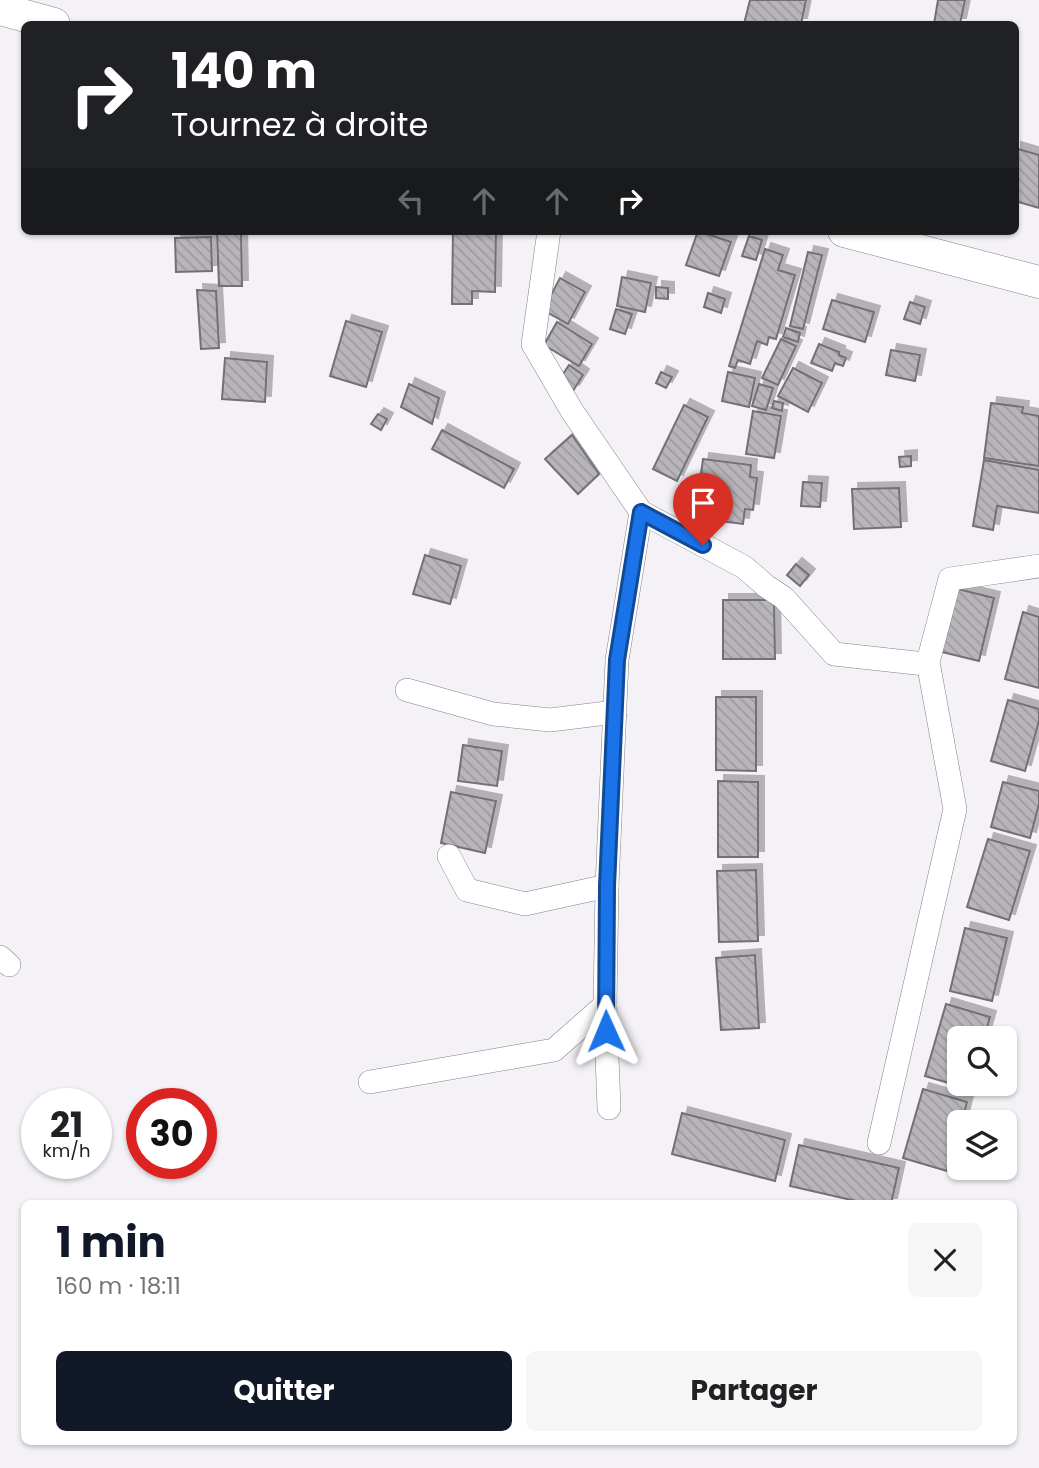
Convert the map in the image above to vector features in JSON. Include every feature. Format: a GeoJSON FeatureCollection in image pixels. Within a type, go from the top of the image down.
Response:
{"type":"FeatureCollection","features":[{"type":"Feature","properties":{"kind":"main road"},"geometry":{"type":"LineString","coordinates":[[0,9],[43,21]]}},
{"type":"Feature","properties":{"kind":"main road"},"geometry":{"type":"LineString","coordinates":[[859,235],[1039,282]]}},
{"type":"Feature","properties":{"kind":"street"},"geometry":{"type":"LineString","coordinates":[[548,235],[533,344],[572,411],[641,512],[744,567],[784,598],[834,654],[925,664],[928,662]]}},
{"type":"Feature","properties":{"kind":"street"},"geometry":{"type":"LineString","coordinates":[[609,1108],[605,1005],[607,886],[617,660],[641,512]]}},
{"type":"Feature","properties":{"kind":"street"},"geometry":{"type":"LineString","coordinates":[[879,1143],[955,809],[928,662],[950,579],[1039,566]]}},
{"type":"Feature","properties":{"kind":"street"},"geometry":{"type":"LineString","coordinates":[[407,690],[493,714],[539,719],[615,712]]}},
{"type":"Feature","properties":{"kind":"street"},"geometry":{"type":"LineString","coordinates":[[449,856],[467,890],[525,904],[607,886]]}},
{"type":"Feature","properties":{"kind":"street"},"geometry":{"type":"LineString","coordinates":[[370,1082],[554,1050],[605,1005]]}},
{"type":"Feature","properties":{"kind":"building"},"geometry":{"type":"Polygon","coordinates":[[[750,0],[806,0],[802,21],[745,21],[750,0]]]}},
{"type":"Feature","properties":{"kind":"building"},"geometry":{"type":"Polygon","coordinates":[[[938,0],[965,0],[961,21],[934,21],[938,0]]]}},
{"type":"Feature","properties":{"kind":"building"},"geometry":{"type":"Polygon","coordinates":[[[1019,149],[1039,155],[1039,208],[1019,202],[1019,149]]]}},
{"type":"Feature","properties":{"kind":"building"},"geometry":{"type":"Polygon","coordinates":[[[217,235],[241,235],[242,286],[219,286],[217,235]]]}},
{"type":"Feature","properties":{"kind":"building"},"geometry":{"type":"Polygon","coordinates":[[[453,235],[496,235],[495,292],[472,291],[472,304],[452,304],[453,235]]]}},
{"type":"Feature","properties":{"kind":"building"},"geometry":{"type":"Polygon","coordinates":[[[697,235],[710,235],[731,242],[719,276],[686,265],[697,235]]]}},
{"type":"Feature","properties":{"kind":"building"},"geometry":{"type":"Polygon","coordinates":[[[749,236],[762,240],[756,260],[742,256],[749,236]]]}},
{"type":"Feature","properties":{"kind":"building"},"geometry":{"type":"Polygon","coordinates":[[[211,237],[212,271],[176,272],[175,238],[211,237]]]}},
{"type":"Feature","properties":{"kind":"building"},"geometry":{"type":"Polygon","coordinates":[[[765,249],[783,255],[778,270],[795,275],[776,339],[769,337],[767,345],[757,341],[750,364],[738,360],[735,368],[729,366],[765,249]]]}},
{"type":"Feature","properties":{"kind":"building"},"geometry":{"type":"Polygon","coordinates":[[[808,252],[822,255],[803,329],[790,326],[808,252]]]}},
{"type":"Feature","properties":{"kind":"building"},"geometry":{"type":"Polygon","coordinates":[[[622,277],[651,283],[645,312],[617,306],[622,277]]]}},
{"type":"Feature","properties":{"kind":"building"},"geometry":{"type":"Polygon","coordinates":[[[560,278],[585,292],[568,324],[543,310],[560,278]]]}},
{"type":"Feature","properties":{"kind":"building"},"geometry":{"type":"Polygon","coordinates":[[[656,287],[668,288],[668,299],[656,298],[656,287]]]}},
{"type":"Feature","properties":{"kind":"building"},"geometry":{"type":"Polygon","coordinates":[[[197,290],[216,291],[219,348],[201,349],[197,290]]]}},
{"type":"Feature","properties":{"kind":"building"},"geometry":{"type":"Polygon","coordinates":[[[708,293],[725,299],[721,313],[704,307],[708,293]]]}},
{"type":"Feature","properties":{"kind":"building"},"geometry":{"type":"Polygon","coordinates":[[[832,300],[874,312],[865,342],[823,329],[832,300]]]}},
{"type":"Feature","properties":{"kind":"building"},"geometry":{"type":"Polygon","coordinates":[[[910,302],[925,307],[920,324],[904,319],[910,302]]]}},
{"type":"Feature","properties":{"kind":"building"},"geometry":{"type":"Polygon","coordinates":[[[616,309],[632,314],[625,334],[610,329],[616,309]]]}},
{"type":"Feature","properties":{"kind":"building"},"geometry":{"type":"Polygon","coordinates":[[[346,321],[382,332],[366,387],[330,376],[346,321]]]}},
{"type":"Feature","properties":{"kind":"building"},"geometry":{"type":"Polygon","coordinates":[[[557,322],[592,344],[579,366],[544,345],[557,322]]]}},
{"type":"Feature","properties":{"kind":"building"},"geometry":{"type":"Polygon","coordinates":[[[786,328],[800,333],[798,342],[783,337],[786,328]]]}},
{"type":"Feature","properties":{"kind":"building"},"geometry":{"type":"Polygon","coordinates":[[[781,339],[796,346],[778,385],[762,378],[781,339]]]}},
{"type":"Feature","properties":{"kind":"building"},"geometry":{"type":"Polygon","coordinates":[[[819,344],[839,352],[839,355],[846,358],[843,366],[835,363],[832,371],[811,363],[819,344]]]}},
{"type":"Feature","properties":{"kind":"building"},"geometry":{"type":"Polygon","coordinates":[[[891,350],[920,355],[915,381],[886,375],[891,350]]]}},
{"type":"Feature","properties":{"kind":"building"},"geometry":{"type":"Polygon","coordinates":[[[225,358],[267,362],[265,402],[222,399],[225,358]]]}},
{"type":"Feature","properties":{"kind":"building"},"geometry":{"type":"Polygon","coordinates":[[[569,365],[583,375],[573,391],[558,382],[569,365]]]}},
{"type":"Feature","properties":{"kind":"building"},"geometry":{"type":"Polygon","coordinates":[[[793,368],[822,383],[808,412],[778,396],[793,368]]]}},
{"type":"Feature","properties":{"kind":"building"},"geometry":{"type":"Polygon","coordinates":[[[661,372],[672,377],[666,388],[656,383],[661,372]]]}},
{"type":"Feature","properties":{"kind":"building"},"geometry":{"type":"Polygon","coordinates":[[[728,372],[755,378],[749,407],[722,401],[728,372]]]}},
{"type":"Feature","properties":{"kind":"building"},"geometry":{"type":"Polygon","coordinates":[[[409,384],[439,398],[432,424],[401,407],[409,384]]]}},
{"type":"Feature","properties":{"kind":"building"},"geometry":{"type":"Polygon","coordinates":[[[759,384],[773,388],[766,410],[752,406],[759,384]]]}},
{"type":"Feature","properties":{"kind":"building"},"geometry":{"type":"Polygon","coordinates":[[[774,401],[783,403],[782,411],[772,408],[774,401]]]}},
{"type":"Feature","properties":{"kind":"building"},"geometry":{"type":"Polygon","coordinates":[[[991,403],[1023,407],[1022,413],[1039,416],[1039,466],[984,458],[991,403]]]}},
{"type":"Feature","properties":{"kind":"building"},"geometry":{"type":"Polygon","coordinates":[[[684,405],[708,417],[677,481],[653,469],[684,405]]]}},
{"type":"Feature","properties":{"kind":"building"},"geometry":{"type":"Polygon","coordinates":[[[753,411],[781,416],[774,458],[746,454],[753,411]]]}},
{"type":"Feature","properties":{"kind":"building"},"geometry":{"type":"Polygon","coordinates":[[[378,414],[387,419],[381,430],[371,424],[378,414]]]}},
{"type":"Feature","properties":{"kind":"building"},"geometry":{"type":"Polygon","coordinates":[[[442,430],[514,469],[504,488],[432,449],[442,430]]]}},
{"type":"Feature","properties":{"kind":"building"},"geometry":{"type":"Polygon","coordinates":[[[572,435],[599,474],[578,494],[545,459],[572,435]]]}},
{"type":"Feature","properties":{"kind":"building"},"geometry":{"type":"Polygon","coordinates":[[[911,456],[911,466],[900,467],[899,457],[911,456]]]}},
{"type":"Feature","properties":{"kind":"building"},"geometry":{"type":"Polygon","coordinates":[[[703,459],[751,465],[750,477],[757,478],[753,510],[745,509],[743,524],[695,518],[703,459]]]}},
{"type":"Feature","properties":{"kind":"building"},"geometry":{"type":"Polygon","coordinates":[[[984,460],[1039,470],[1039,513],[997,506],[993,530],[973,526],[984,460]]]}},
{"type":"Feature","properties":{"kind":"building"},"geometry":{"type":"Polygon","coordinates":[[[803,482],[822,483],[820,507],[801,506],[803,482]]]}},
{"type":"Feature","properties":{"kind":"building"},"geometry":{"type":"Polygon","coordinates":[[[899,488],[901,527],[854,529],[852,489],[899,488]]]}},
{"type":"Feature","properties":{"kind":"building"},"geometry":{"type":"Polygon","coordinates":[[[425,555],[461,566],[450,604],[413,594],[425,555]]]}},
{"type":"Feature","properties":{"kind":"building"},"geometry":{"type":"Polygon","coordinates":[[[796,564],[809,575],[800,586],[787,575],[796,564]]]}},
{"type":"Feature","properties":{"kind":"building"},"geometry":{"type":"Polygon","coordinates":[[[954,588],[994,598],[979,661],[938,651],[954,588]]]}},
{"type":"Feature","properties":{"kind":"building"},"geometry":{"type":"Polygon","coordinates":[[[723,600],[774,600],[775,659],[723,659],[723,600]]]}},
{"type":"Feature","properties":{"kind":"building"},"geometry":{"type":"Polygon","coordinates":[[[1023,612],[1039,617],[1039,688],[1005,679],[1023,612]]]}},
{"type":"Feature","properties":{"kind":"building"},"geometry":{"type":"Polygon","coordinates":[[[716,697],[756,697],[756,771],[716,770],[716,697]]]}},
{"type":"Feature","properties":{"kind":"building"},"geometry":{"type":"Polygon","coordinates":[[[1008,700],[1039,709],[1039,721],[1025,771],[991,761],[1008,700]]]}},
{"type":"Feature","properties":{"kind":"building"},"geometry":{"type":"Polygon","coordinates":[[[463,745],[502,751],[497,786],[458,781],[463,745]]]}},
{"type":"Feature","properties":{"kind":"building"},"geometry":{"type":"Polygon","coordinates":[[[718,781],[758,782],[758,857],[718,857],[718,781]]]}},
{"type":"Feature","properties":{"kind":"building"},"geometry":{"type":"Polygon","coordinates":[[[1003,782],[1039,791],[1039,804],[1030,838],[991,827],[1003,782]]]}},
{"type":"Feature","properties":{"kind":"building"},"geometry":{"type":"Polygon","coordinates":[[[451,792],[496,801],[485,853],[441,843],[451,792]]]}},
{"type":"Feature","properties":{"kind":"building"},"geometry":{"type":"Polygon","coordinates":[[[988,839],[1030,851],[1009,920],[967,907],[988,839]]]}},
{"type":"Feature","properties":{"kind":"building"},"geometry":{"type":"Polygon","coordinates":[[[756,870],[758,941],[719,942],[717,871],[756,870]]]}},
{"type":"Feature","properties":{"kind":"building"},"geometry":{"type":"Polygon","coordinates":[[[965,928],[1007,938],[992,1001],[950,991],[965,928]]]}},
{"type":"Feature","properties":{"kind":"building"},"geometry":{"type":"Polygon","coordinates":[[[755,955],[759,1028],[721,1030],[716,958],[755,955]]]}},
{"type":"Feature","properties":{"kind":"building"},"geometry":{"type":"Polygon","coordinates":[[[946,1004],[990,1017],[987,1026],[947,1026],[947,1082],[925,1076],[946,1004]]]}},
{"type":"Feature","properties":{"kind":"building"},"geometry":{"type":"Polygon","coordinates":[[[923,1089],[967,1102],[965,1110],[947,1110],[947,1171],[903,1158],[923,1089]]]}},
{"type":"Feature","properties":{"kind":"building"},"geometry":{"type":"Polygon","coordinates":[[[682,1113],[785,1140],[775,1181],[672,1154],[682,1113]]]}},
{"type":"Feature","properties":{"kind":"building"},"geometry":{"type":"Polygon","coordinates":[[[799,1145],[899,1168],[892,1200],[851,1200],[790,1186],[799,1145]]]}},
{"type":"Feature","properties":{"kind":"route"},"geometry":{"type":"LineString","coordinates":[[606,1031],[607,886],[617,660],[641,512],[703,545]]}}]}
